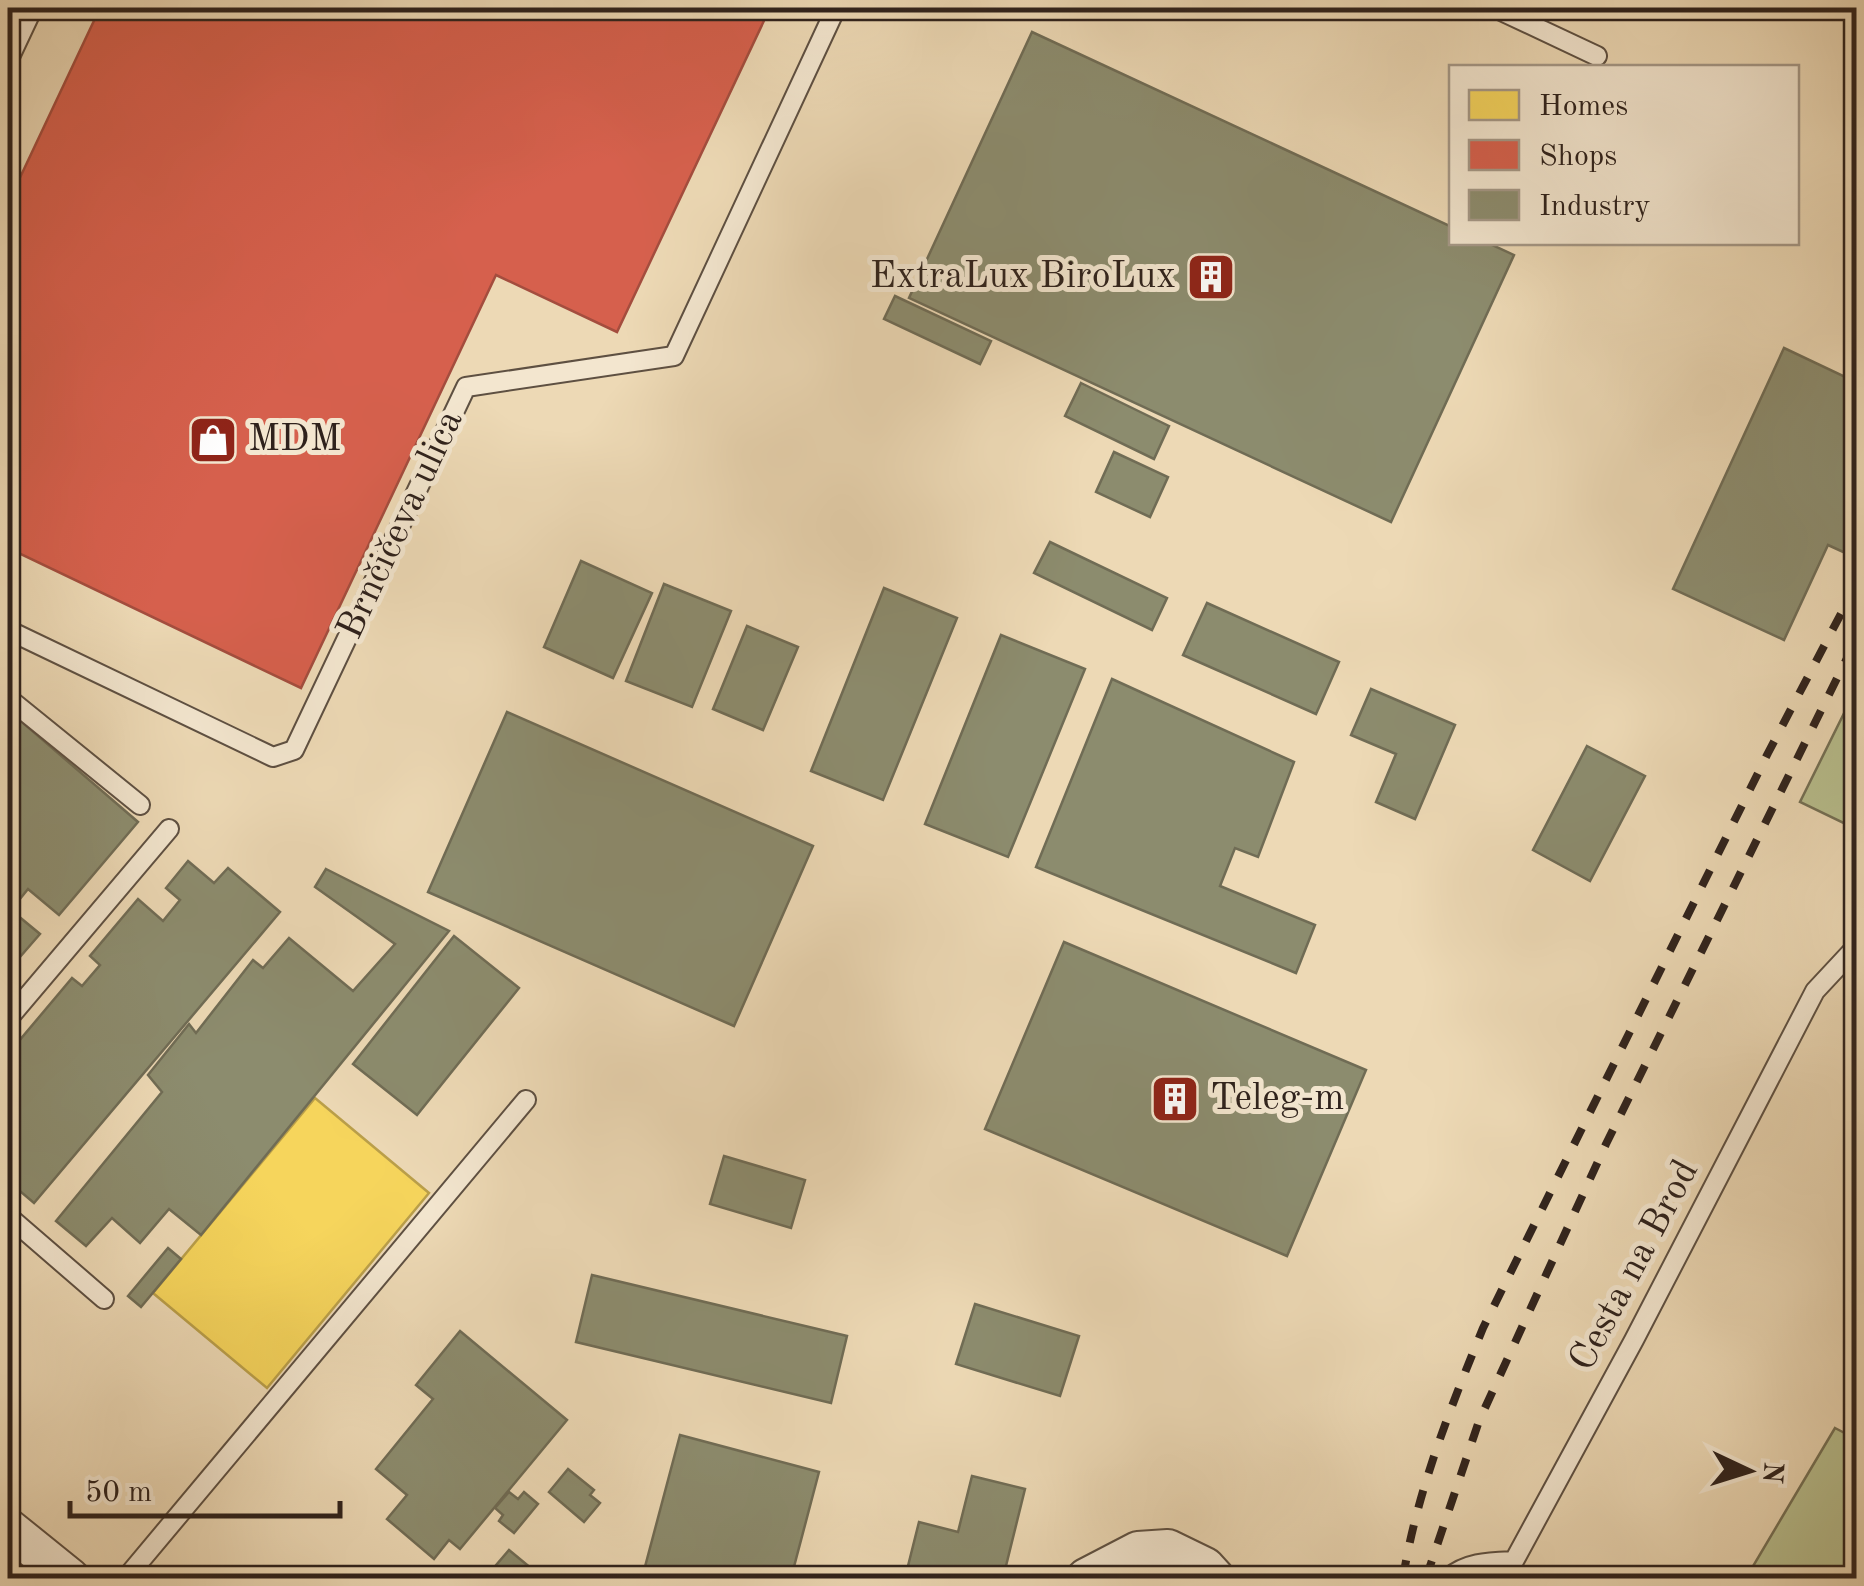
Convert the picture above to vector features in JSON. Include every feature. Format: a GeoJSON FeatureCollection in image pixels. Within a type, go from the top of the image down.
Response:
{"type":"FeatureCollection","features":[{"type":"Feature","properties":{"kind":"street"},"geometry":{"type":"LineString","coordinates":[[8,1528],[61,1576]]}},
{"type":"Feature","properties":{"kind":"street"},"geometry":{"type":"LineString","coordinates":[[1086,1578],[1138,1551],[1168,1548],[1205,1567],[1215,1578]]}},
{"type":"Feature","properties":{"kind":"lane"},"geometry":{"type":"LineString","coordinates":[[8,62],[33,8]]}},
{"type":"Feature","properties":{"kind":"lane","name":"Brnčičeva ulica"},"geometry":{"type":"LineString","coordinates":[[8,630],[273,757],[294,750],[466,388],[674,356],[836,8]]}},
{"type":"Feature","properties":{"kind":"lane"},"geometry":{"type":"LineString","coordinates":[[1495,8],[1596,56]]}},
{"type":"Feature","properties":{"kind":"lane"},"geometry":{"type":"LineString","coordinates":[[8,698],[140,805]]}},
{"type":"Feature","properties":{"kind":"lane"},"geometry":{"type":"LineString","coordinates":[[8,1020],[169,829]]}},
{"type":"Feature","properties":{"kind":"lane","name":"Cesta na Brod"},"geometry":{"type":"LineString","coordinates":[[1448,1578],[1475,1563],[1514,1561],[1815,992],[1856,947]]}},
{"type":"Feature","properties":{"kind":"lane"},"geometry":{"type":"LineString","coordinates":[[126,1578],[526,1100]]}},
{"type":"Feature","properties":{"kind":"lane"},"geometry":{"type":"LineString","coordinates":[[8,1216],[104,1299]]}},
{"type":"Feature","properties":{"kind":"green space"},"geometry":{"type":"Polygon","coordinates":[[[1856,689],[1856,829],[1800,802],[1856,689]]]}},
{"type":"Feature","properties":{"kind":"green space"},"geometry":{"type":"Polygon","coordinates":[[[1835,1428],[1856,1439],[1856,1578],[1746,1578],[1835,1428]]]}},
{"type":"Feature","properties":{"kind":"building: Homes"},"geometry":{"type":"Polygon","coordinates":[[[315,1098],[429,1193],[267,1388],[153,1293],[315,1098]]]}},
{"type":"Feature","properties":{"kind":"building: Shops","name":"MDM"},"geometry":{"type":"Polygon","coordinates":[[[100,8],[770,8],[617,332],[496,275],[301,688],[8,548],[8,203],[100,8]]]}},
{"type":"Feature","properties":{"kind":"building: Industry","name":"ExtraLux BiroLux"},"geometry":{"type":"Polygon","coordinates":[[[1032,32],[1449,226],[1449,245],[1492,245],[1514,255],[1391,522],[909,298],[1032,32]]]}},
{"type":"Feature","properties":{"kind":"building: Industry"},"geometry":{"type":"Polygon","coordinates":[[[895,296],[991,341],[980,364],[884,319],[895,296]]]}},
{"type":"Feature","properties":{"kind":"building: Industry"},"geometry":{"type":"Polygon","coordinates":[[[1784,348],[1856,382],[1856,484],[1848,502],[1856,505],[1856,547],[1852,556],[1828,545],[1784,640],[1673,589],[1784,348]]]}},
{"type":"Feature","properties":{"kind":"building: Industry"},"geometry":{"type":"Polygon","coordinates":[[[1081,383],[1169,426],[1154,459],[1065,416],[1081,383]]]}},
{"type":"Feature","properties":{"kind":"building: Industry"},"geometry":{"type":"Polygon","coordinates":[[[1114,452],[1168,477],[1150,517],[1096,492],[1114,452]]]}},
{"type":"Feature","properties":{"kind":"building: Industry"},"geometry":{"type":"Polygon","coordinates":[[[1050,542],[1167,598],[1152,630],[1034,573],[1050,542]]]}},
{"type":"Feature","properties":{"kind":"building: Industry"},"geometry":{"type":"Polygon","coordinates":[[[581,561],[652,593],[613,678],[544,647],[581,561]]]}},
{"type":"Feature","properties":{"kind":"building: Industry"},"geometry":{"type":"Polygon","coordinates":[[[664,584],[731,611],[692,707],[626,681],[664,584]]]}},
{"type":"Feature","properties":{"kind":"building: Industry"},"geometry":{"type":"Polygon","coordinates":[[[884,588],[957,618],[883,800],[811,771],[884,588]]]}},
{"type":"Feature","properties":{"kind":"building: Industry"},"geometry":{"type":"Polygon","coordinates":[[[1207,603],[1339,662],[1316,714],[1183,655],[1207,603]]]}},
{"type":"Feature","properties":{"kind":"building: Industry"},"geometry":{"type":"Polygon","coordinates":[[[747,626],[798,647],[763,730],[713,709],[747,626]]]}},
{"type":"Feature","properties":{"kind":"building: Industry"},"geometry":{"type":"Polygon","coordinates":[[[1001,635],[1085,669],[1008,857],[925,824],[1001,635]]]}},
{"type":"Feature","properties":{"kind":"building: Industry"},"geometry":{"type":"Polygon","coordinates":[[[1112,679],[1294,762],[1258,857],[1235,848],[1220,886],[1315,925],[1296,973],[1036,867],[1112,679]]]}},
{"type":"Feature","properties":{"kind":"building: Industry"},"geometry":{"type":"Polygon","coordinates":[[[1371,689],[1455,725],[1415,819],[1376,802],[1396,754],[1351,735],[1371,689]]]}},
{"type":"Feature","properties":{"kind":"building: Industry"},"geometry":{"type":"Polygon","coordinates":[[[8,710],[138,822],[59,915],[28,889],[11,910],[40,934],[13,965],[8,960],[8,710]]]}},
{"type":"Feature","properties":{"kind":"building: Industry"},"geometry":{"type":"Polygon","coordinates":[[[507,712],[813,846],[734,1026],[428,892],[507,712]]]}},
{"type":"Feature","properties":{"kind":"building: Industry"},"geometry":{"type":"Polygon","coordinates":[[[1587,746],[1645,776],[1590,881],[1533,850],[1587,746]]]}},
{"type":"Feature","properties":{"kind":"building: Industry"},"geometry":{"type":"Polygon","coordinates":[[[188,861],[214,883],[228,868],[280,912],[34,1203],[8,1181],[8,1054],[72,978],[82,986],[100,965],[90,956],[138,899],[163,921],[180,900],[166,888],[188,861]]]}},
{"type":"Feature","properties":{"kind":"building: Industry"},"geometry":{"type":"Polygon","coordinates":[[[326,869],[449,931],[201,1235],[169,1209],[140,1243],[112,1218],[86,1246],[56,1221],[162,1092],[148,1075],[189,1024],[196,1033],[253,960],[263,968],[289,938],[353,991],[395,944],[315,887],[326,869]]]}},
{"type":"Feature","properties":{"kind":"building: Industry"},"geometry":{"type":"Polygon","coordinates":[[[454,936],[519,988],[417,1115],[353,1064],[454,936]]]}},
{"type":"Feature","properties":{"kind":"building: Industry","name":"Teleg-m"},"geometry":{"type":"Polygon","coordinates":[[[1064,942],[1366,1070],[1287,1256],[985,1129],[1064,942]]]}},
{"type":"Feature","properties":{"kind":"building: Industry"},"geometry":{"type":"Polygon","coordinates":[[[724,1156],[805,1180],[791,1228],[710,1204],[724,1156]]]}},
{"type":"Feature","properties":{"kind":"building: Industry"},"geometry":{"type":"Polygon","coordinates":[[[168,1248],[181,1259],[141,1307],[128,1296],[168,1248]]]}},
{"type":"Feature","properties":{"kind":"building: Industry"},"geometry":{"type":"Polygon","coordinates":[[[592,1275],[847,1336],[831,1403],[576,1342],[592,1275]]]}},
{"type":"Feature","properties":{"kind":"building: Industry"},"geometry":{"type":"Polygon","coordinates":[[[975,1304],[1079,1336],[1060,1396],[956,1364],[975,1304]]]}},
{"type":"Feature","properties":{"kind":"building: Industry"},"geometry":{"type":"Polygon","coordinates":[[[460,1331],[567,1420],[460,1549],[449,1540],[434,1559],[387,1519],[407,1495],[376,1469],[433,1399],[416,1385],[460,1331]]]}},
{"type":"Feature","properties":{"kind":"building: Industry"},"geometry":{"type":"Polygon","coordinates":[[[680,1435],[819,1472],[791,1578],[642,1578],[680,1435]]]}},
{"type":"Feature","properties":{"kind":"building: Industry"},"geometry":{"type":"Polygon","coordinates":[[[568,1469],[594,1490],[590,1495],[600,1503],[584,1522],[549,1492],[568,1469]]]}},
{"type":"Feature","properties":{"kind":"building: Industry"},"geometry":{"type":"Polygon","coordinates":[[[972,1476],[1025,1489],[1003,1578],[905,1578],[919,1522],[958,1532],[972,1476]]]}},
{"type":"Feature","properties":{"kind":"building: Industry"},"geometry":{"type":"Polygon","coordinates":[[[509,1492],[518,1499],[524,1492],[538,1504],[514,1533],[499,1521],[503,1515],[495,1508],[509,1492]]]}},
{"type":"Feature","properties":{"kind":"building: Industry"},"geometry":{"type":"Polygon","coordinates":[[[509,1550],[543,1578],[485,1578],[509,1550]]]}},
{"type":"Feature","properties":{"kind":"railway"},"geometry":{"type":"LineString","coordinates":[[1403,1578],[1426,1482],[1483,1328],[1768,753],[1856,585]]}},
{"type":"Feature","properties":{"kind":"railway"},"geometry":{"type":"LineString","coordinates":[[1426,1578],[1479,1421],[1606,1144],[1856,640]]}},
{"type":"Feature","properties":{"kind":"place","name":"ExtraLux BiroLux"},"geometry":{"type":"Point","coordinates":[1211,277]}},
{"type":"Feature","properties":{"kind":"place","name":"MDM"},"geometry":{"type":"Point","coordinates":[213,440]}},
{"type":"Feature","properties":{"kind":"place","name":"Teleg-m"},"geometry":{"type":"Point","coordinates":[1175,1099]}}]}
